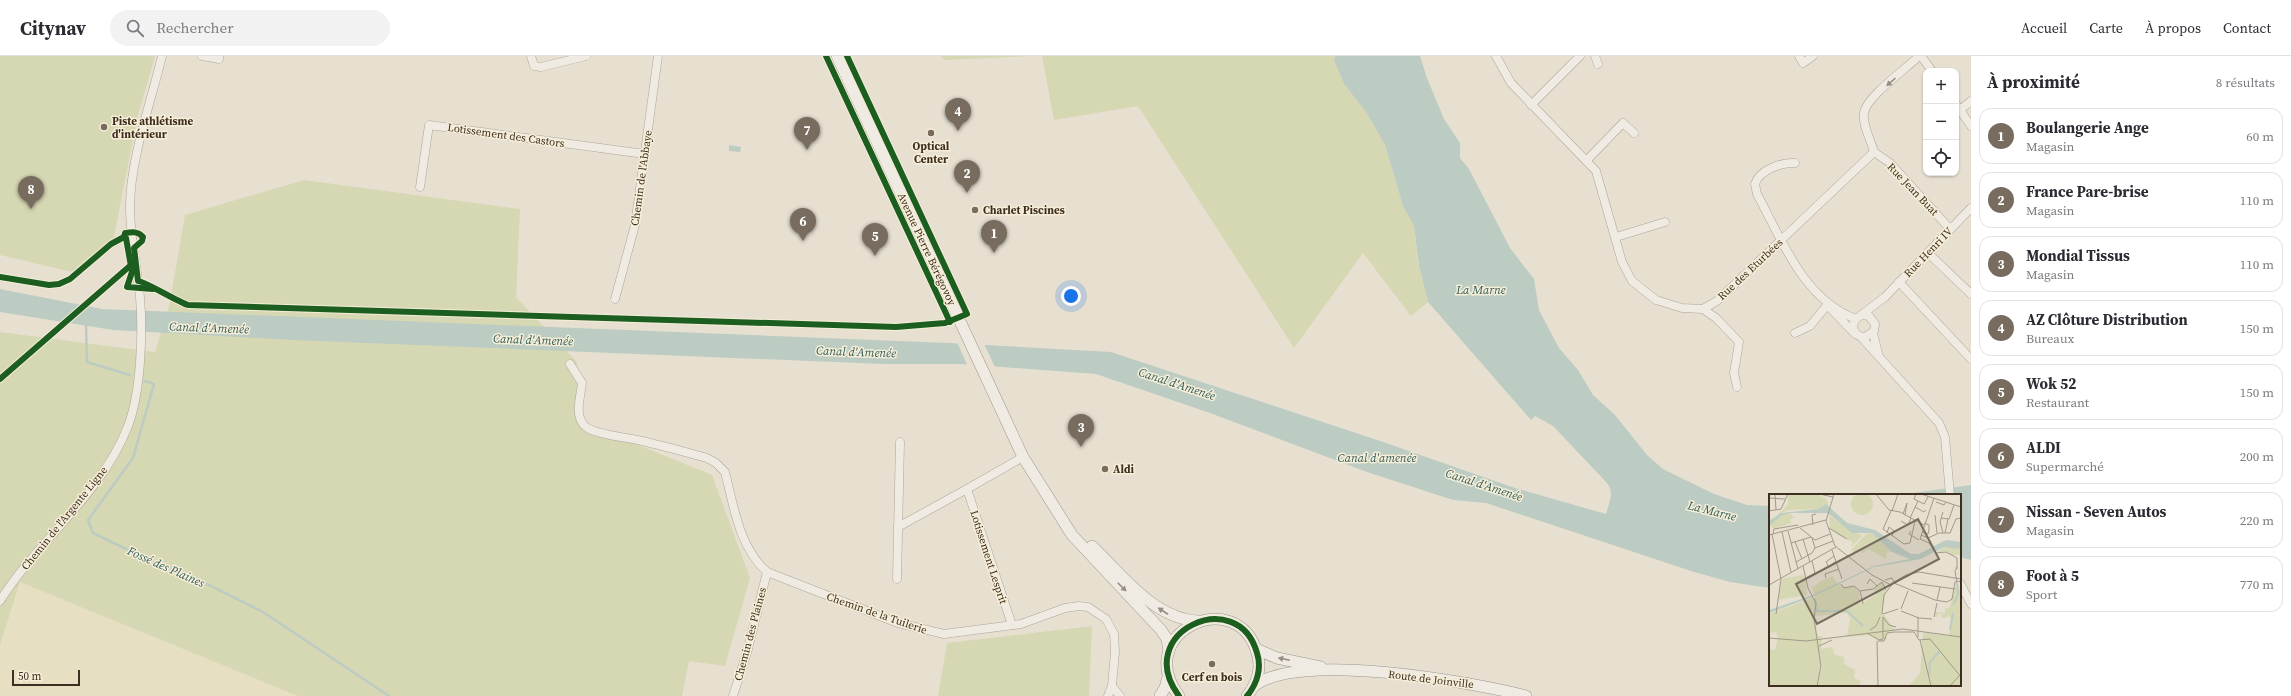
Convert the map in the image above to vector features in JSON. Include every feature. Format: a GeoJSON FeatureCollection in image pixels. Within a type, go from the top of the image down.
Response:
{"type":"FeatureCollection","features":[{"type":"Feature","properties":{"kind":"main road","name":"Avenue Pierre Bérégovoy"},"geometry":{"type":"LineString","coordinates":[[837,56],[1023,457],[1052,504]]}},
{"type":"Feature","properties":{"kind":"main road"},"geometry":{"type":"LineString","coordinates":[[1052,504],[1090,545],[1150,602],[1169,615],[1181,619],[1200,621]]}},
{"type":"Feature","properties":{"kind":"main road"},"geometry":{"type":"LineString","coordinates":[[1052,504],[1063,523],[1085,550],[1153,619],[1166,639],[1169,651],[1167,666],[1168,677],[1166,688],[1160,696]]}},
{"type":"Feature","properties":{"kind":"main road"},"geometry":{"type":"LineString","coordinates":[[1169,651],[1178,635],[1192,624],[1214,619],[1233,624],[1249,636],[1256,649],[1259,664],[1250,692]]}},
{"type":"Feature","properties":{"kind":"main road"},"geometry":{"type":"LineString","coordinates":[[1256,649],[1276,658],[1336,670]]}},
{"type":"Feature","properties":{"kind":"main road"},"geometry":{"type":"LineString","coordinates":[[1250,692],[1266,679],[1280,674],[1336,670]]}},
{"type":"Feature","properties":{"kind":"main road","name":"Route de Joinville"},"geometry":{"type":"LineString","coordinates":[[1336,670],[1441,678],[1478,684],[1526,696]]}},
{"type":"Feature","properties":{"kind":"main road"},"geometry":{"type":"LineString","coordinates":[[1168,677],[1179,696]]}},
{"type":"Feature","properties":{"kind":"street","name":"Chemin de l'Argente Ligne"},"geometry":{"type":"LineString","coordinates":[[0,601],[36,552],[97,481],[116,452],[133,411],[140,356],[140,299],[132,232],[132,185],[141,139],[162,56]]}},
{"type":"Feature","properties":{"kind":"street"},"geometry":{"type":"LineString","coordinates":[[202,56],[219,59],[219,56]]}},
{"type":"Feature","properties":{"kind":"street"},"geometry":{"type":"LineString","coordinates":[[531,56],[532,63],[537,67],[586,56]]}},
{"type":"Feature","properties":{"kind":"street","name":"Chemin de l'Abbaye"},"geometry":{"type":"LineString","coordinates":[[615,299],[635,225],[658,56]]}},
{"type":"Feature","properties":{"kind":"street"},"geometry":{"type":"LineString","coordinates":[[1496,56],[1511,83],[1530,105],[1587,160],[1599,177],[1627,273],[1632,280],[1648,295],[1682,308],[1703,309],[1716,318],[1739,342],[1734,373],[1737,387]]}},
{"type":"Feature","properties":{"kind":"street"},"geometry":{"type":"LineString","coordinates":[[1530,105],[1580,56]]}},
{"type":"Feature","properties":{"kind":"street"},"geometry":{"type":"LineString","coordinates":[[1799,56],[1803,63],[1813,56]]}},
{"type":"Feature","properties":{"kind":"street"},"geometry":{"type":"LineString","coordinates":[[1874,152],[1867,132],[1864,113],[1869,102],[1920,56],[1930,68]]}},
{"type":"Feature","properties":{"kind":"street"},"geometry":{"type":"LineString","coordinates":[[1959,107],[1971,101]]}},
{"type":"Feature","properties":{"kind":"street"},"geometry":{"type":"LineString","coordinates":[[1959,108],[1971,126]]}},
{"type":"Feature","properties":{"kind":"street"},"geometry":{"type":"LineString","coordinates":[[1587,160],[1623,123],[1634,133]]}},
{"type":"Feature","properties":{"kind":"street","name":"Lotissement des Castors"},"geometry":{"type":"LineString","coordinates":[[420,187],[429,125],[644,154]]}},
{"type":"Feature","properties":{"kind":"street","name":"Rue Jean Buat"},"geometry":{"type":"LineString","coordinates":[[1874,152],[1890,164],[1950,228]]}},
{"type":"Feature","properties":{"kind":"street","name":"Rue des Eturbées"},"geometry":{"type":"LineString","coordinates":[[1703,309],[1717,301],[1874,152]]}},
{"type":"Feature","properties":{"kind":"street"},"geometry":{"type":"LineString","coordinates":[[1795,163],[1782,164],[1760,175],[1755,184],[1757,194],[1801,276],[1828,304],[1837,317],[1858,336],[1939,423],[1945,437],[1950,491]]}},
{"type":"Feature","properties":{"kind":"street","name":"Rue Henri IV"},"geometry":{"type":"LineString","coordinates":[[1859,317],[1886,296],[1950,228],[1971,208]]}},
{"type":"Feature","properties":{"kind":"street"},"geometry":{"type":"LineString","coordinates":[[1616,237],[1665,222]]}},
{"type":"Feature","properties":{"kind":"street"},"geometry":{"type":"LineString","coordinates":[[1928,253],[1971,294]]}},
{"type":"Feature","properties":{"kind":"street"},"geometry":{"type":"LineString","coordinates":[[1899,282],[1971,359]]}},
{"type":"Feature","properties":{"kind":"street","name":"Rue Henri IV"},"geometry":{"type":"LineString","coordinates":[[1874,321],[1886,296]]}},
{"type":"Feature","properties":{"kind":"street"},"geometry":{"type":"LineString","coordinates":[[1828,304],[1859,317],[1869,316],[1874,321],[1875,326],[1873,332],[1869,336],[1858,336]]}},
{"type":"Feature","properties":{"kind":"street"},"geometry":{"type":"LineString","coordinates":[[1795,333],[1810,326],[1828,304]]}},
{"type":"Feature","properties":{"kind":"street"},"geometry":{"type":"LineString","coordinates":[[1858,336],[1853,327],[1859,317]]}},
{"type":"Feature","properties":{"kind":"street"},"geometry":{"type":"LineString","coordinates":[[1873,332],[1880,359]]}},
{"type":"Feature","properties":{"kind":"street"},"geometry":{"type":"LineString","coordinates":[[570,364],[582,383],[578,405],[580,418],[584,425],[592,430],[642,440],[707,458],[716,463],[725,472],[737,518],[747,547],[756,562],[767,572]]}},
{"type":"Feature","properties":{"kind":"street"},"geometry":{"type":"LineString","coordinates":[[897,579],[900,442]]}},
{"type":"Feature","properties":{"kind":"street"},"geometry":{"type":"LineString","coordinates":[[898,527],[1023,457]]}},
{"type":"Feature","properties":{"kind":"street","name":"Lotissement Lesprit"},"geometry":{"type":"LineString","coordinates":[[967,489],[1012,626]]}},
{"type":"Feature","properties":{"kind":"street","name":"Chemin de la Tuilerie"},"geometry":{"type":"LineString","coordinates":[[767,572],[922,630],[944,634],[1012,626],[1033,621],[1073,606],[1094,610],[1106,619],[1114,634],[1115,652],[1112,686],[1108,696]]}},
{"type":"Feature","properties":{"kind":"street","name":"Chemin des Plaines"},"geometry":{"type":"LineString","coordinates":[[733,696],[748,649],[767,572]]}},
{"type":"Feature","properties":{"kind":"street"},"geometry":{"type":"LineString","coordinates":[[1961,586],[1971,604]]}},
{"type":"Feature","properties":{"kind":"street"},"geometry":{"type":"LineString","coordinates":[[1112,686],[1120,696]]}},
{"type":"Feature","properties":{"kind":"shaded area"},"geometry":{"type":"Polygon","coordinates":[[[20,582],[298,696],[0,696],[0,645],[20,582]]]}},
{"type":"Feature","properties":{"kind":"green space"},"geometry":{"type":"Polygon","coordinates":[[[0,56],[155,56],[137,119],[114,237],[72,272],[0,255],[0,56]]]}},
{"type":"Feature","properties":{"kind":"green space"},"geometry":{"type":"Polygon","coordinates":[[[941,56],[1032,56],[944,60],[941,56]]]}},
{"type":"Feature","properties":{"kind":"green space"},"geometry":{"type":"Polygon","coordinates":[[[1042,56],[1335,56],[1334,60],[1344,84],[1366,112],[1385,145],[1403,206],[1414,226],[1418,263],[1428,302],[1411,316],[1363,253],[1294,348],[1138,106],[1054,120],[1042,56]]]}},
{"type":"Feature","properties":{"kind":"green space"},"geometry":{"type":"Polygon","coordinates":[[[304,180],[520,209],[516,297],[577,362],[582,422],[712,475],[750,578],[725,666],[689,661],[682,696],[298,696],[20,582],[0,645],[0,332],[155,352],[169,307],[185,215],[304,180]]]}},
{"type":"Feature","properties":{"kind":"green space"},"geometry":{"type":"Polygon","coordinates":[[[1092,626],[1089,696],[938,696],[947,643],[1092,626]]]}},
{"type":"Feature","properties":{"kind":"water"},"geometry":{"type":"Polygon","coordinates":[[[1335,56],[1420,56],[1427,78],[1444,119],[1460,143],[1460,158],[1469,169],[1510,248],[1534,279],[1539,310],[1559,348],[1578,370],[1593,395],[1615,415],[1647,455],[1663,469],[1714,494],[1747,505],[1769,506],[1769,588],[1730,582],[1694,572],[1486,503],[1453,500],[1367,472],[1210,413],[1096,374],[960,364],[883,364],[293,340],[113,330],[0,312],[0,289],[102,309],[949,343],[1111,352],[1383,442],[1515,488],[1606,514],[1611,494],[1611,490],[1607,483],[1553,426],[1535,416],[1531,420],[1428,302],[1419,266],[1414,226],[1403,206],[1385,145],[1366,112],[1344,84],[1334,60],[1335,56]]]}},
{"type":"Feature","properties":{"kind":"water"},"geometry":{"type":"Polygon","coordinates":[[[729,145],[741,147],[740,152],[729,151],[729,145]]]}},
{"type":"Feature","properties":{"kind":"water"},"geometry":{"type":"Polygon","coordinates":[[[1971,485],[1971,560],[1961,557],[1961,494],[1905,494],[1971,485]]]}},
{"type":"Feature","properties":{"kind":"pier"},"geometry":{"type":"Polygon","coordinates":[[[957,342],[984,344],[996,369],[968,367],[957,342]]]}},
{"type":"Feature","properties":{"kind":"waterway","name":"Fossé des Plaines"},"geometry":{"type":"LineString","coordinates":[[86,323],[87,362],[130,375]]}},
{"type":"Feature","properties":{"kind":"waterway","name":"Fossé des Plaines"},"geometry":{"type":"LineString","coordinates":[[145,381],[154,384],[133,458],[88,520],[93,533],[151,561],[193,577],[263,612],[389,696]]}},
{"type":"Feature","properties":{"kind":"cycle path"},"geometry":{"type":"LineString","coordinates":[[826,56],[950,322]]}},
{"type":"Feature","properties":{"kind":"cycle path"},"geometry":{"type":"LineString","coordinates":[[0,277],[49,285],[59,284],[70,279],[111,244],[124,237],[125,233],[132,232],[143,237],[142,241],[134,248],[138,281],[188,305],[896,327],[945,323],[967,314],[847,56]]}},
{"type":"Feature","properties":{"kind":"cycle path"},"geometry":{"type":"LineString","coordinates":[[124,237],[126,238],[132,272],[127,287],[153,289]]}},
{"type":"Feature","properties":{"kind":"cycle path"},"geometry":{"type":"LineString","coordinates":[[0,379],[131,265]]}},
{"type":"Feature","properties":{"kind":"cycle path"},"geometry":{"type":"LineString","coordinates":[[1179,696],[1168,673],[1168,653],[1178,636],[1193,625],[1211,619],[1230,622],[1246,632],[1257,653],[1259,664],[1258,676],[1247,696]]}},
{"type":"Feature","properties":{"kind":"place","name":"Piste athlétisme d'intérieur"},"geometry":{"type":"Point","coordinates":[104,127]}},
{"type":"Feature","properties":{"kind":"place","name":"AZ Clôture Distribution"},"geometry":{"type":"Point","coordinates":[958,131]}},
{"type":"Feature","properties":{"kind":"place","name":"Optical Center"},"geometry":{"type":"Point","coordinates":[931,133]}},
{"type":"Feature","properties":{"kind":"place","name":"Nissan - Seven Autos"},"geometry":{"type":"Point","coordinates":[807,150]}},
{"type":"Feature","properties":{"kind":"place","name":"France Pare-brise"},"geometry":{"type":"Point","coordinates":[967,193]}},
{"type":"Feature","properties":{"kind":"place","name":"Foot à 5"},"geometry":{"type":"Point","coordinates":[31,209]}},
{"type":"Feature","properties":{"kind":"place","name":"Charlet Piscines"},"geometry":{"type":"Point","coordinates":[975,210]}},
{"type":"Feature","properties":{"kind":"place","name":"ALDI"},"geometry":{"type":"Point","coordinates":[803,241]}},
{"type":"Feature","properties":{"kind":"place","name":"Boulangerie Ange"},"geometry":{"type":"Point","coordinates":[994,253]}},
{"type":"Feature","properties":{"kind":"place","name":"Wok 52"},"geometry":{"type":"Point","coordinates":[875,256]}},
{"type":"Feature","properties":{"kind":"place","name":"Mondial Tissus"},"geometry":{"type":"Point","coordinates":[1081,447]}},
{"type":"Feature","properties":{"kind":"place","name":"Aldi"},"geometry":{"type":"Point","coordinates":[1105,469]}},
{"type":"Feature","properties":{"kind":"place","name":"Cerf en bois"},"geometry":{"type":"Point","coordinates":[1212,664]}},
{"type":"Feature","properties":{"kind":"water label","name":"La Marne"},"geometry":{"type":"Point","coordinates":[1481,290]}},
{"type":"Feature","properties":{"kind":"water label","name":"Canal d'Amenée"},"geometry":{"type":"Point","coordinates":[209,328]}},
{"type":"Feature","properties":{"kind":"water label","name":"Canal d'Amenée"},"geometry":{"type":"Point","coordinates":[533,340]}},
{"type":"Feature","properties":{"kind":"water label","name":"Canal d'Amenée"},"geometry":{"type":"Point","coordinates":[856,352]}},
{"type":"Feature","properties":{"kind":"water label","name":"Canal d'Amenée"},"geometry":{"type":"Point","coordinates":[1177,384]}},
{"type":"Feature","properties":{"kind":"water label","name":"Canal d'amenée"},"geometry":{"type":"Point","coordinates":[1377,458]}},
{"type":"Feature","properties":{"kind":"water label","name":"Canal d'Amenée"},"geometry":{"type":"Point","coordinates":[1484,485]}},
{"type":"Feature","properties":{"kind":"water label","name":"La Marne"},"geometry":{"type":"Point","coordinates":[1712,511]}}]}
